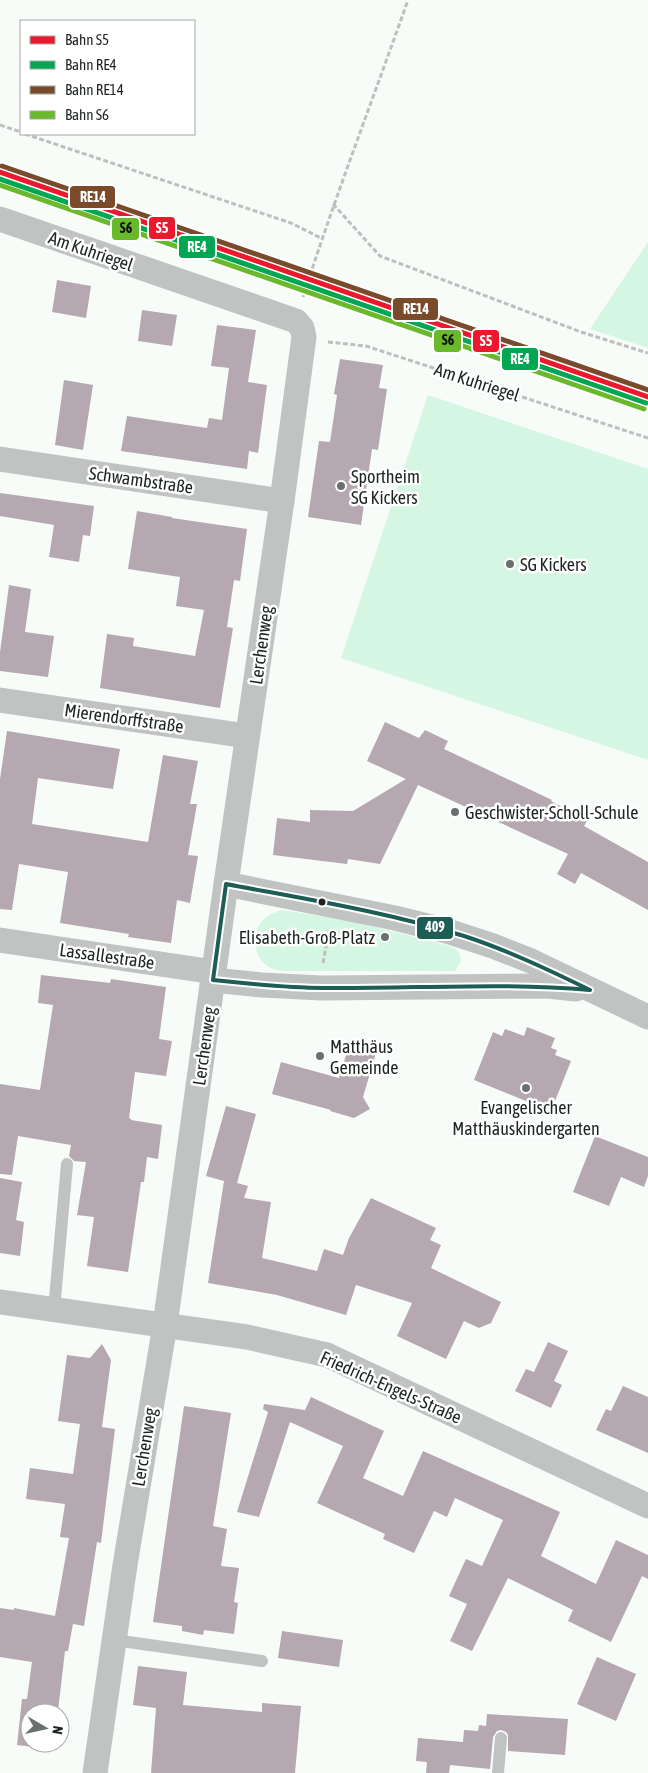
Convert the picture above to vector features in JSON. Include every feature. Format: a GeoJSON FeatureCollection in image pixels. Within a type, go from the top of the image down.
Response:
{"type":"FeatureCollection","features":[{"type":"Feature","properties":{"kind":"street","name":"Am Kuhriegel"},"geometry":{"type":"LineString","coordinates":[[0,219],[300,329]]}},
{"type":"Feature","properties":{"kind":"street","name":"Lerchenweg"},"geometry":{"type":"LineString","coordinates":[[95,1773],[125,1565],[165,1325],[247,736],[282,501],[300,329]]}},
{"type":"Feature","properties":{"kind":"street","name":"Schwambstraße"},"geometry":{"type":"LineString","coordinates":[[0,459],[282,501]]}},
{"type":"Feature","properties":{"kind":"street","name":"Mierendorffstraße"},"geometry":{"type":"LineString","coordinates":[[0,700],[247,736]]}},
{"type":"Feature","properties":{"kind":"street"},"geometry":{"type":"LineString","coordinates":[[226,884],[333,905],[447,931],[531,961],[648,1017]]}},
{"type":"Feature","properties":{"kind":"street","name":"Lassallestraße"},"geometry":{"type":"LineString","coordinates":[[0,940],[262,985],[318,988],[546,986],[590,990]]}},
{"type":"Feature","properties":{"kind":"street","name":"Friedrich-Engels-Straße"},"geometry":{"type":"LineString","coordinates":[[0,1302],[248,1337],[327,1355],[648,1506]]}},
{"type":"Feature","properties":{"kind":"lane"},"geometry":{"type":"LineString","coordinates":[[54,1310],[67,1164]]}},
{"type":"Feature","properties":{"kind":"lane"},"geometry":{"type":"LineString","coordinates":[[114,1640],[262,1661]]}},
{"type":"Feature","properties":{"kind":"lane"},"geometry":{"type":"LineString","coordinates":[[498,1773],[501,1738]]}},
{"type":"Feature","properties":{"kind":"path"},"geometry":{"type":"LineString","coordinates":[[300,329],[322,238],[333,204],[347,172],[408,0]]}},
{"type":"Feature","properties":{"kind":"path"},"geometry":{"type":"LineString","coordinates":[[0,125],[20,132]]}},
{"type":"Feature","properties":{"kind":"path"},"geometry":{"type":"LineString","coordinates":[[29,135],[291,223],[322,238]]}},
{"type":"Feature","properties":{"kind":"path"},"geometry":{"type":"LineString","coordinates":[[333,204],[380,256],[581,332],[648,353]]}},
{"type":"Feature","properties":{"kind":"path","name":"Am Kuhriegel"},"geometry":{"type":"LineString","coordinates":[[300,329],[366,346],[648,438]]}},
{"type":"Feature","properties":{"kind":"path"},"geometry":{"type":"LineString","coordinates":[[318,988],[333,905]]}},
{"type":"Feature","properties":{"kind":"green space"},"geometry":{"type":"Polygon","coordinates":[[[648,242],[648,348],[590,329],[648,242]]]}},
{"type":"Feature","properties":{"kind":"green space","name":"SG Kickers"},"geometry":{"type":"Polygon","coordinates":[[[428,395],[648,469],[648,760],[341,658],[428,395]]]}},
{"type":"Feature","properties":{"kind":"green space"},"geometry":{"type":"Polygon","coordinates":[[[282,910],[351,921],[453,947],[460,955],[461,962],[455,971],[277,970],[265,964],[261,959],[255,940],[258,927],[262,921],[269,915],[282,910]]]}},
{"type":"Feature","properties":{"kind":"building"},"geometry":{"type":"Polygon","coordinates":[[[57,280],[91,286],[86,318],[52,312],[57,280]]]}},
{"type":"Feature","properties":{"kind":"building"},"geometry":{"type":"Polygon","coordinates":[[[142,310],[177,315],[172,346],[138,341],[142,310]]]}},
{"type":"Feature","properties":{"kind":"building"},"geometry":{"type":"Polygon","coordinates":[[[217,325],[256,330],[248,382],[267,385],[258,453],[249,451],[247,469],[121,451],[127,416],[207,428],[209,418],[222,420],[229,368],[211,366],[217,325]]]}},
{"type":"Feature","properties":{"kind":"building"},"geometry":{"type":"Polygon","coordinates":[[[340,359],[383,365],[379,388],[387,389],[378,450],[372,449],[361,525],[308,517],[319,441],[330,442],[337,395],[334,394],[340,359]]]}},
{"type":"Feature","properties":{"kind":"building"},"geometry":{"type":"Polygon","coordinates":[[[64,380],[93,385],[83,450],[55,445],[64,380]]]}},
{"type":"Feature","properties":{"kind":"building"},"geometry":{"type":"Polygon","coordinates":[[[0,493],[94,506],[90,536],[83,535],[79,562],[49,557],[54,525],[0,516],[0,493]]]}},
{"type":"Feature","properties":{"kind":"building"},"geometry":{"type":"Polygon","coordinates":[[[137,511],[247,529],[240,581],[234,580],[227,627],[233,628],[220,708],[100,688],[107,634],[134,638],[133,646],[195,656],[204,610],[176,606],[180,577],[128,569],[137,511]]]}},
{"type":"Feature","properties":{"kind":"building"},"geometry":{"type":"Polygon","coordinates":[[[9,585],[31,589],[25,632],[54,636],[48,677],[0,671],[0,652],[9,585]]]}},
{"type":"Feature","properties":{"kind":"building"},"geometry":{"type":"Polygon","coordinates":[[[385,722],[419,738],[425,730],[448,741],[444,749],[552,800],[587,821],[584,826],[648,862],[648,910],[581,873],[575,884],[557,874],[568,854],[418,785],[380,864],[348,859],[347,864],[273,855],[277,818],[310,822],[310,810],[353,811],[406,779],[367,761],[385,722]]]}},
{"type":"Feature","properties":{"kind":"building"},"geometry":{"type":"Polygon","coordinates":[[[7,731],[120,749],[113,789],[38,778],[32,824],[148,842],[163,755],[198,761],[190,804],[197,804],[188,855],[198,856],[190,903],[177,900],[171,943],[128,937],[129,934],[60,923],[68,872],[19,864],[12,910],[0,909],[0,779],[7,731]]]}},
{"type":"Feature","properties":{"kind":"building"},"geometry":{"type":"Polygon","coordinates":[[[41,975],[110,983],[111,979],[166,987],[159,1039],[172,1041],[166,1076],[135,1072],[129,1118],[131,1120],[162,1125],[158,1159],[147,1157],[144,1182],[141,1182],[128,1272],[87,1266],[94,1217],[77,1215],[86,1162],[74,1161],[69,1156],[71,1145],[18,1136],[12,1175],[0,1174],[0,1084],[40,1090],[53,1005],[38,1003],[41,975]]]}},
{"type":"Feature","properties":{"kind":"building"},"geometry":{"type":"Polygon","coordinates":[[[527,1027],[555,1038],[551,1048],[557,1050],[555,1055],[571,1061],[551,1111],[474,1080],[493,1032],[502,1036],[505,1029],[524,1036],[527,1027]]]}},
{"type":"Feature","properties":{"kind":"building"},"geometry":{"type":"Polygon","coordinates":[[[349,1045],[376,1053],[363,1097],[370,1109],[354,1118],[272,1094],[281,1062],[339,1078],[349,1045]]]}},
{"type":"Feature","properties":{"kind":"building"},"geometry":{"type":"Polygon","coordinates":[[[226,1106],[256,1114],[237,1183],[248,1186],[244,1198],[271,1202],[262,1258],[317,1271],[324,1249],[343,1255],[349,1238],[371,1198],[436,1228],[430,1240],[441,1245],[431,1268],[501,1302],[491,1323],[479,1328],[464,1321],[446,1359],[397,1336],[412,1303],[356,1285],[346,1315],[277,1295],[208,1283],[224,1181],[206,1176],[226,1106]]]}},
{"type":"Feature","properties":{"kind":"building"},"geometry":{"type":"Polygon","coordinates":[[[595,1136],[648,1157],[648,1176],[644,1187],[621,1177],[609,1206],[573,1192],[595,1136]]]}},
{"type":"Feature","properties":{"kind":"building"},"geometry":{"type":"Polygon","coordinates":[[[0,1178],[22,1182],[16,1220],[24,1222],[20,1256],[0,1253],[0,1178]]]}},
{"type":"Feature","properties":{"kind":"building"},"geometry":{"type":"Polygon","coordinates":[[[548,1342],[568,1351],[554,1381],[562,1385],[551,1408],[515,1391],[526,1369],[534,1372],[548,1342]]]}},
{"type":"Feature","properties":{"kind":"building"},"geometry":{"type":"Polygon","coordinates":[[[102,1344],[111,1360],[102,1427],[115,1429],[101,1543],[97,1542],[84,1626],[73,1624],[68,1651],[65,1651],[59,1703],[22,1703],[22,1699],[27,1699],[32,1662],[0,1657],[0,1608],[14,1610],[14,1608],[55,1616],[69,1538],[60,1537],[65,1504],[26,1499],[30,1468],[73,1474],[80,1424],[58,1421],[67,1355],[90,1358],[102,1344]]]}},
{"type":"Feature","properties":{"kind":"building"},"geometry":{"type":"Polygon","coordinates":[[[623,1386],[648,1397],[648,1453],[596,1430],[606,1409],[611,1411],[623,1386]]]}},
{"type":"Feature","properties":{"kind":"building"},"geometry":{"type":"Polygon","coordinates":[[[311,1397],[384,1431],[363,1478],[403,1496],[423,1451],[560,1512],[541,1556],[596,1584],[616,1540],[648,1555],[648,1579],[642,1576],[611,1642],[568,1621],[573,1610],[508,1578],[472,1651],[450,1641],[467,1604],[449,1596],[466,1559],[482,1566],[503,1520],[455,1498],[447,1517],[434,1511],[414,1553],[383,1539],[385,1534],[317,1503],[343,1446],[290,1422],[259,1517],[237,1512],[268,1412],[263,1409],[264,1404],[305,1410],[311,1397]]]}},
{"type":"Feature","properties":{"kind":"building"},"geometry":{"type":"Polygon","coordinates":[[[184,1406],[231,1413],[213,1526],[227,1529],[221,1566],[239,1568],[234,1602],[238,1603],[234,1634],[204,1630],[203,1635],[182,1631],[182,1626],[153,1622],[184,1406]]]}},
{"type":"Feature","properties":{"kind":"building"},"geometry":{"type":"Polygon","coordinates":[[[282,1631],[343,1640],[339,1667],[278,1658],[282,1631]]]}},
{"type":"Feature","properties":{"kind":"building"},"geometry":{"type":"Polygon","coordinates":[[[597,1657],[636,1674],[616,1721],[577,1704],[597,1657]]]}},
{"type":"Feature","properties":{"kind":"building"},"geometry":{"type":"Polygon","coordinates":[[[138,1666],[187,1672],[183,1705],[262,1712],[262,1703],[301,1706],[295,1773],[151,1773],[156,1708],[133,1705],[138,1666]]]}},
{"type":"Feature","properties":{"kind":"building"},"geometry":{"type":"Polygon","coordinates":[[[487,1714],[568,1719],[565,1755],[508,1751],[508,1735],[501,1730],[497,1731],[493,1737],[490,1769],[450,1765],[449,1773],[426,1773],[427,1762],[416,1761],[418,1738],[463,1742],[464,1730],[478,1731],[479,1725],[486,1726],[487,1714]]]}},
{"type":"Feature","properties":{"kind":"building"},"geometry":{"type":"Polygon","coordinates":[[[20,1717],[20,1745],[17,1745],[20,1717]]]}},
{"type":"Feature","properties":{"kind":"rail line","name":"RE14"},"geometry":{"type":"LineString","coordinates":[[2,166],[648,390]]}},
{"type":"Feature","properties":{"kind":"rail line","name":"S5"},"geometry":{"type":"LineString","coordinates":[[0,172],[648,397]]}},
{"type":"Feature","properties":{"kind":"rail line","name":"RE4"},"geometry":{"type":"LineString","coordinates":[[0,179],[646,403]]}},
{"type":"Feature","properties":{"kind":"rail line","name":"S6"},"geometry":{"type":"LineString","coordinates":[[0,185],[644,409]]}},
{"type":"Feature","properties":{"kind":"transit line","name":"409"},"geometry":{"type":"LineString","coordinates":[[226,884],[346,907],[435,927],[496,948],[590,990],[523,986],[309,988],[213,980],[226,884]]}},
{"type":"Feature","properties":{"kind":"place","name":"Sportheim SG Kickers"},"geometry":{"type":"Point","coordinates":[341,486]}},
{"type":"Feature","properties":{"kind":"place","name":"SG Kickers"},"geometry":{"type":"Point","coordinates":[510,564]}},
{"type":"Feature","properties":{"kind":"place","name":"Geschwister-Scholl-Schule"},"geometry":{"type":"Point","coordinates":[455,812]}},
{"type":"Feature","properties":{"kind":"place","name":"Elisabeth-Groß-Platz"},"geometry":{"type":"Point","coordinates":[385,937]}},
{"type":"Feature","properties":{"kind":"place","name":"Matthäus Gemeinde"},"geometry":{"type":"Point","coordinates":[320,1056]}},
{"type":"Feature","properties":{"kind":"place","name":"Evangelischer Matthäuskindergarten"},"geometry":{"type":"Point","coordinates":[526,1088]}}]}
